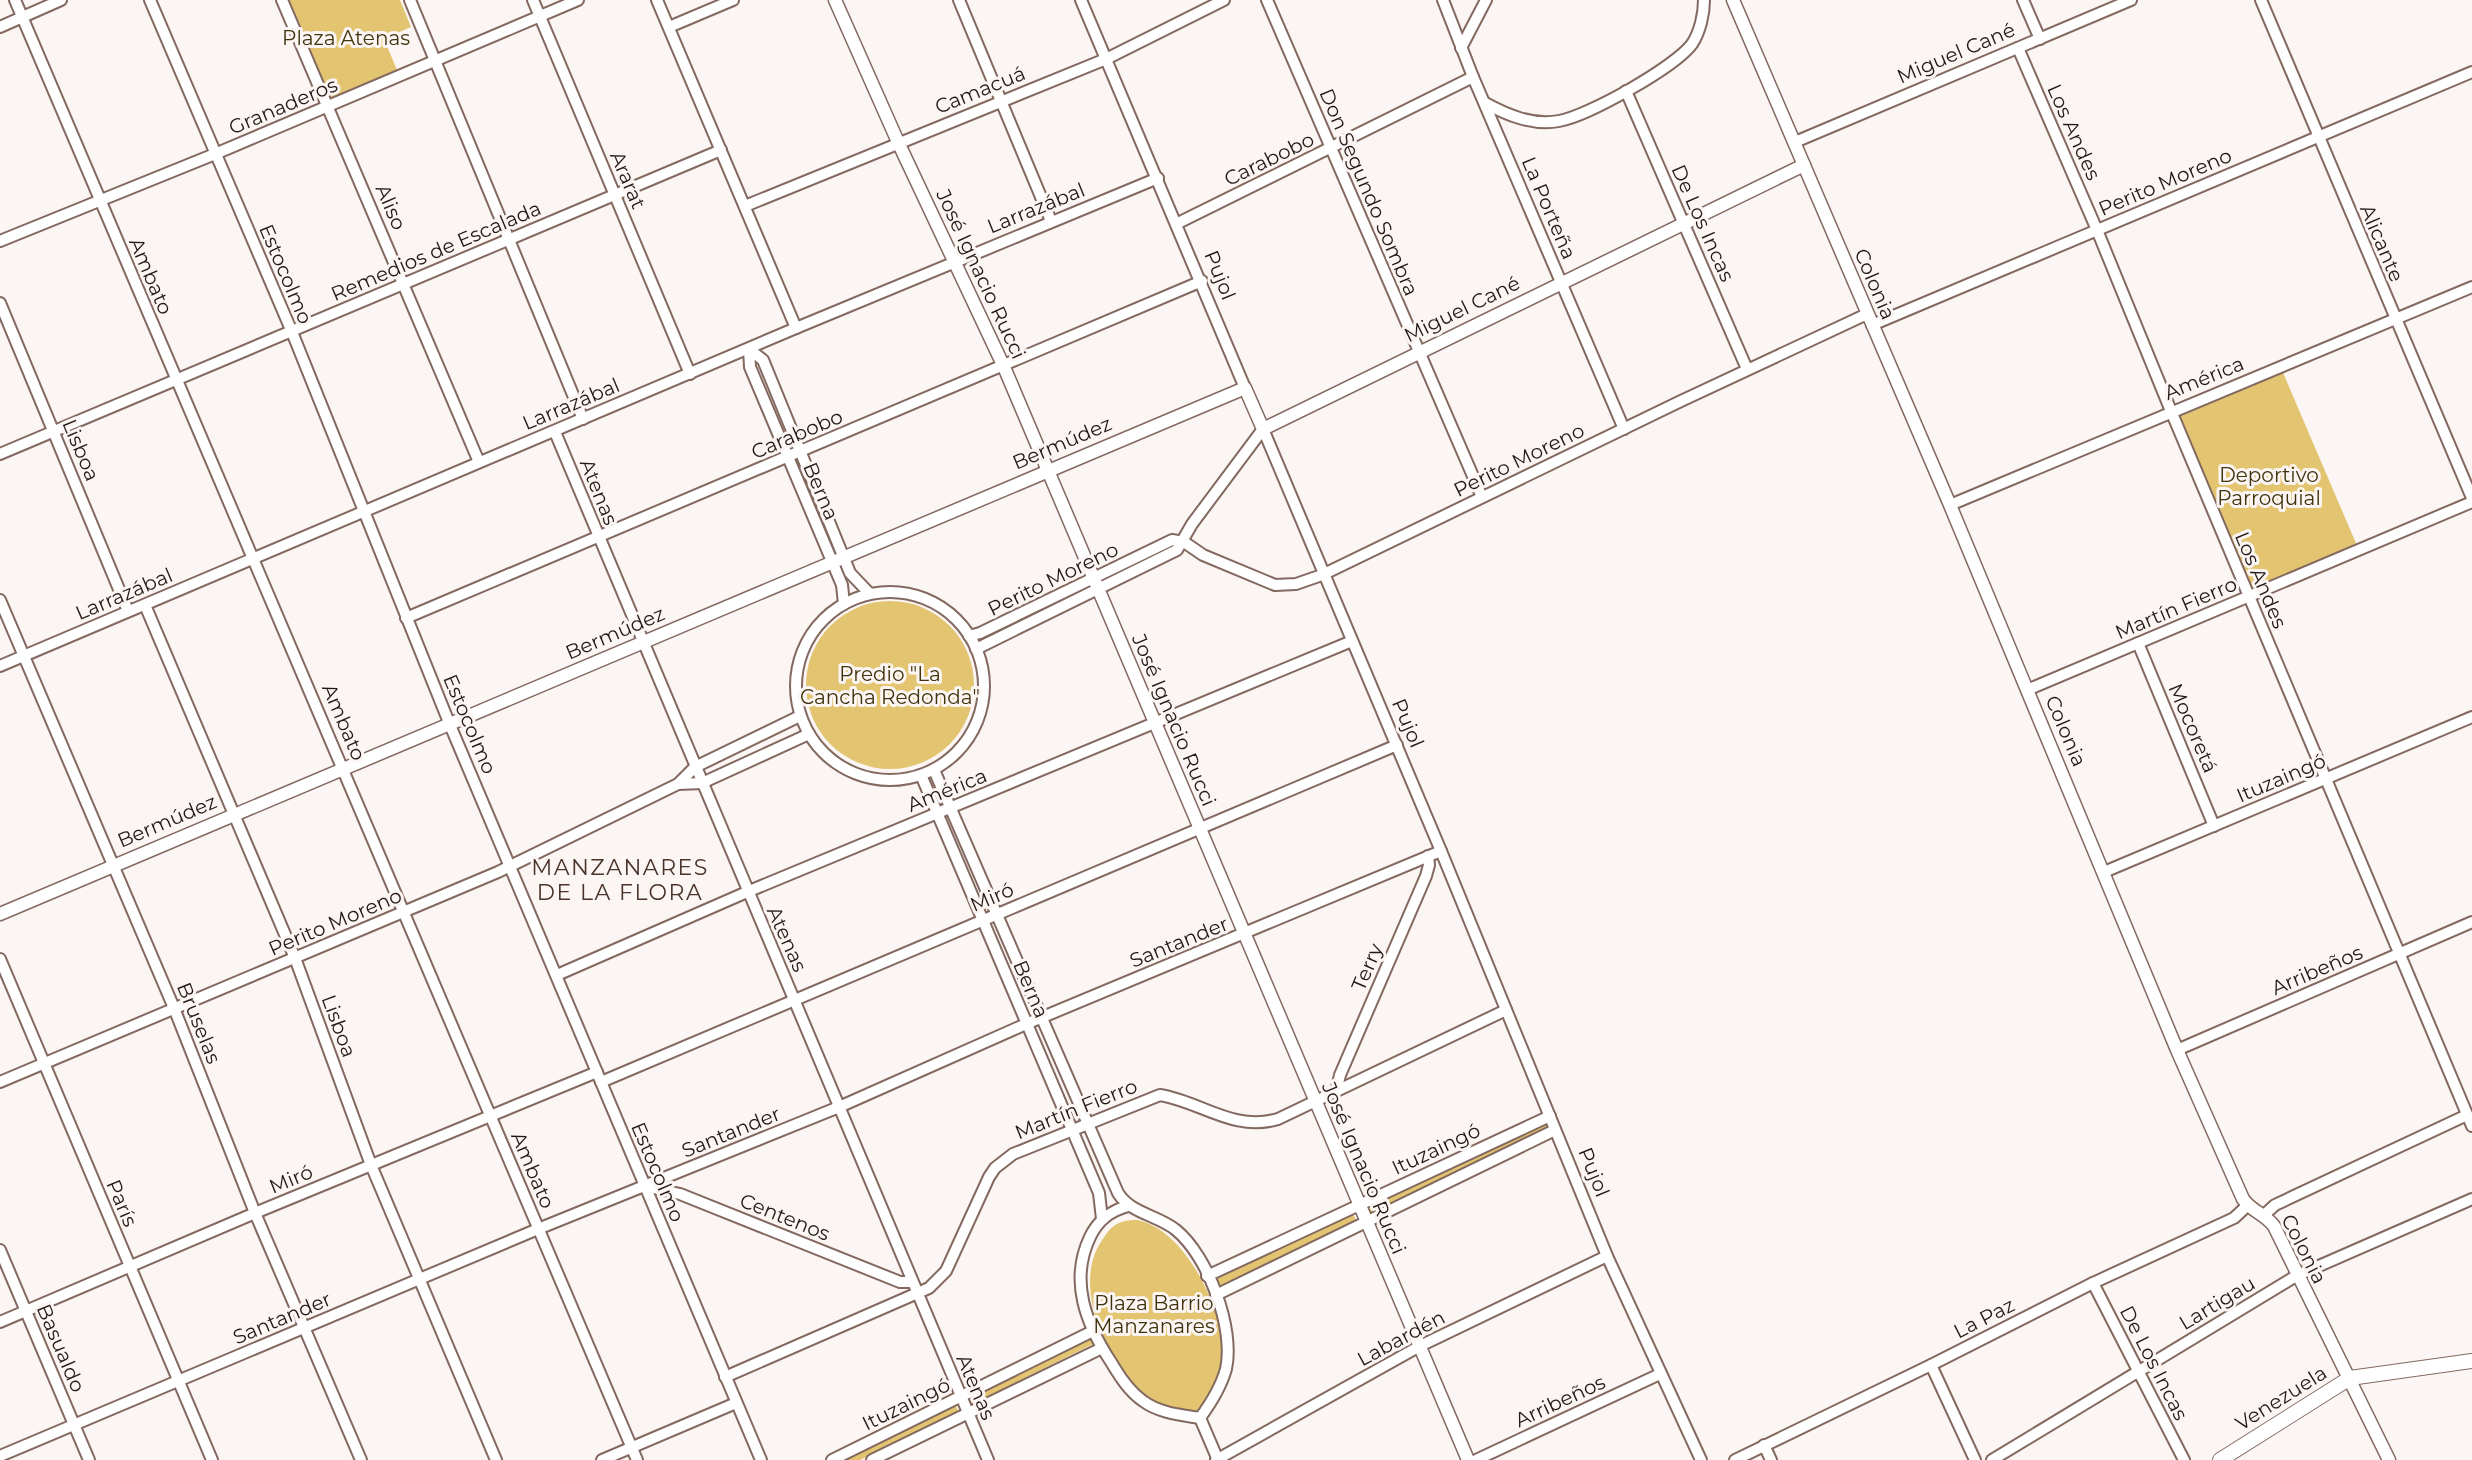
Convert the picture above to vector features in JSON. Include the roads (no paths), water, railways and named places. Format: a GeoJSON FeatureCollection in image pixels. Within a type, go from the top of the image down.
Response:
{"type":"FeatureCollection","features":[{"type":"Feature","properties":{"kind":"main road","name":"Venezuela"},"geometry":{"type":"LineString","coordinates":[[2220,1460],[2350,1378],[2472,1361]]}},
{"type":"Feature","properties":{"kind":"street","name":"Ambato"},"geometry":{"type":"LineString","coordinates":[[15,0],[637,1460]]}},
{"type":"Feature","properties":{"kind":"street"},"geometry":{"type":"LineString","coordinates":[[0,27],[61,0]]}},
{"type":"Feature","properties":{"kind":"street","name":"Estocolmo"},"geometry":{"type":"LineString","coordinates":[[150,0],[292,332],[450,724],[761,1460]]}},
{"type":"Feature","properties":{"kind":"street","name":"Aliso"},"geometry":{"type":"LineString","coordinates":[[282,0],[329,106],[478,462]]}},
{"type":"Feature","properties":{"kind":"street"},"geometry":{"type":"LineString","coordinates":[[410,0],[583,418]]}},
{"type":"Feature","properties":{"kind":"street","name":"Ararat"},"geometry":{"type":"LineString","coordinates":[[533,0],[690,374]]}},
{"type":"Feature","properties":{"kind":"street","name":"Granaderos"},"geometry":{"type":"LineString","coordinates":[[0,241],[215,154],[579,0]]}},
{"type":"Feature","properties":{"kind":"street"},"geometry":{"type":"LineString","coordinates":[[657,0],[796,328]]}},
{"type":"Feature","properties":{"kind":"street"},"geometry":{"type":"LineString","coordinates":[[669,27],[733,0]]}},
{"type":"Feature","properties":{"kind":"street","name":"José Ignacio Rucci"},"geometry":{"type":"LineString","coordinates":[[835,0],[898,142],[1004,367],[1314,1103],[1468,1460]]}},
{"type":"Feature","properties":{"kind":"street"},"geometry":{"type":"LineString","coordinates":[[958,0],[1051,221]]}},
{"type":"Feature","properties":{"kind":"street","name":"Pujol"},"geometry":{"type":"LineString","coordinates":[[1081,0],[1178,223],[1322,575],[1397,745],[1607,1256],[1701,1460]]}},
{"type":"Feature","properties":{"kind":"street","name":"Camacuá"},"geometry":{"type":"LineString","coordinates":[[745,206],[1106,59],[1207,4],[1224,0]]}},
{"type":"Feature","properties":{"kind":"street","name":"Don Segundo Sombra"},"geometry":{"type":"LineString","coordinates":[[1267,0],[1482,497]]}},
{"type":"Feature","properties":{"kind":"street","name":"La Porteña"},"geometry":{"type":"LineString","coordinates":[[1443,0],[1473,77],[1624,429]]}},
{"type":"Feature","properties":{"kind":"street"},"geometry":{"type":"LineString","coordinates":[[1461,48],[1476,15],[1486,0]]}},
{"type":"Feature","properties":{"kind":"street"},"geometry":{"type":"LineString","coordinates":[[1485,103],[1521,119],[1560,121],[1626,91],[1684,54],[1694,41],[1701,23],[1704,0]]}},
{"type":"Feature","properties":{"kind":"street","name":"Colonia"},"geometry":{"type":"LineString","coordinates":[[1733,0],[1950,505],[2177,1050],[2248,1205],[2264,1215],[2274,1226],[2296,1276],[2350,1378],[2389,1460]]}},
{"type":"Feature","properties":{"kind":"street"},"geometry":{"type":"LineString","coordinates":[[2024,0],[2040,39]]}},
{"type":"Feature","properties":{"kind":"street","name":"Miguel Cané"},"geometry":{"type":"LineString","coordinates":[[1795,142],[2131,0]]}},
{"type":"Feature","properties":{"kind":"street","name":"Alicante"},"geometry":{"type":"LineString","coordinates":[[2261,0],[2472,500]]}},
{"type":"Feature","properties":{"kind":"street","name":"Los Andes"},"geometry":{"type":"LineString","coordinates":[[2018,48],[2097,230],[2470,1120]]}},
{"type":"Feature","properties":{"kind":"street","name":"Perito Moreno"},"geometry":{"type":"LineString","coordinates":[[976,649],[1096,585],[1172,540],[1184,542],[1203,555],[1275,585],[1296,585],[1322,575],[1747,369],[2097,230],[2472,72]]}},
{"type":"Feature","properties":{"kind":"street","name":"Carabobo"},"geometry":{"type":"LineString","coordinates":[[1178,223],[1473,77]]}},
{"type":"Feature","properties":{"kind":"street","name":"De Los Incas"},"geometry":{"type":"LineString","coordinates":[[1626,91],[1747,369]]}},
{"type":"Feature","properties":{"kind":"street","name":"Remedios de Escalada"},"geometry":{"type":"LineString","coordinates":[[0,454],[721,150]]}},
{"type":"Feature","properties":{"kind":"street","name":"Miguel Cané"},"geometry":{"type":"LineString","coordinates":[[1184,542],[1192,524],[1263,429],[1562,281],[1804,165]]}},
{"type":"Feature","properties":{"kind":"street","name":"Larrazábal"},"geometry":{"type":"LineString","coordinates":[[0,666],[478,462],[555,432],[796,328],[1158,178]]}},
{"type":"Feature","properties":{"kind":"street","name":"Carabobo"},"geometry":{"type":"LineString","coordinates":[[406,618],[1004,367],[1202,281]]}},
{"type":"Feature","properties":{"kind":"street","name":"América"},"geometry":{"type":"LineString","coordinates":[[1950,505],[2472,287]]}},
{"type":"Feature","properties":{"kind":"street","name":"Lisboa"},"geometry":{"type":"LineString","coordinates":[[0,303],[128,611]]}},
{"type":"Feature","properties":{"kind":"street","name":"Berna"},"geometry":{"type":"LineString","coordinates":[[749,349],[763,360],[843,556],[855,580],[870,594]]}},
{"type":"Feature","properties":{"kind":"street","name":"Berna"},"geometry":{"type":"LineString","coordinates":[[749,349],[750,367],[844,590],[844,604]]}},
{"type":"Feature","properties":{"kind":"street","name":"Bermúdez"},"geometry":{"type":"LineString","coordinates":[[0,914],[234,813],[1245,388]]}},
{"type":"Feature","properties":{"kind":"street","name":"Atenas"},"geometry":{"type":"LineString","coordinates":[[555,432],[694,767],[988,1460]]}},
{"type":"Feature","properties":{"kind":"street","name":"Martín Fierro"},"geometry":{"type":"LineString","coordinates":[[2027,690],[2472,500]]}},
{"type":"Feature","properties":{"kind":"street","name":"Perito Moreno"},"geometry":{"type":"LineString","coordinates":[[969,636],[1096,585]]}},
{"type":"Feature","properties":{"kind":"street"},"geometry":{"type":"LineString","coordinates":[[899,593],[926,600],[950,614],[969,636],[976,649],[984,683],[979,717],[957,753],[934,770],[907,779],[879,780],[851,772],[827,756],[809,735],[800,716],[795,688],[799,659],[804,646],[821,622],[844,604],[870,594],[899,593]]}},
{"type":"Feature","properties":{"kind":"street","name":"Bruselas"},"geometry":{"type":"LineString","coordinates":[[0,600],[174,1008],[255,1213],[361,1460]]}},
{"type":"Feature","properties":{"kind":"street","name":"Lisboa"},"geometry":{"type":"LineString","coordinates":[[145,605],[295,958],[371,1165],[496,1460]]}},
{"type":"Feature","properties":{"kind":"street","name":"América"},"geometry":{"type":"LineString","coordinates":[[557,975],[747,892],[1352,641]]}},
{"type":"Feature","properties":{"kind":"street","name":"Mocoretá"},"geometry":{"type":"LineString","coordinates":[[2138,643],[2214,826]]}},
{"type":"Feature","properties":{"kind":"street","name":"Perito Moreno"},"geometry":{"type":"LineString","coordinates":[[0,1082],[498,872],[509,864],[678,784],[694,767],[800,716]]}},
{"type":"Feature","properties":{"kind":"street","name":"Ituzaingó"},"geometry":{"type":"LineString","coordinates":[[2103,873],[2472,717]]}},
{"type":"Feature","properties":{"kind":"street","name":"Perito Moreno"},"geometry":{"type":"LineString","coordinates":[[678,784],[702,783],[809,735]]}},
{"type":"Feature","properties":{"kind":"street","name":"Miró"},"geometry":{"type":"LineString","coordinates":[[0,1322],[490,1116],[599,1077],[794,999],[1397,745]]}},
{"type":"Feature","properties":{"kind":"street","name":"Berna"},"geometry":{"type":"LineString","coordinates":[[934,770],[1086,1124],[1118,1193],[1128,1206]]}},
{"type":"Feature","properties":{"kind":"street","name":"Berna"},"geometry":{"type":"LineString","coordinates":[[921,775],[1099,1193],[1102,1219]]}},
{"type":"Feature","properties":{"kind":"street","name":"Santander"},"geometry":{"type":"LineString","coordinates":[[0,1456],[306,1329],[538,1229],[839,1107],[1026,1024],[1245,935],[1441,851]]}},
{"type":"Feature","properties":{"kind":"street","name":"Terry"},"geometry":{"type":"LineString","coordinates":[[1336,1092],[1341,1075],[1426,876],[1430,865],[1428,856]]}},
{"type":"Feature","properties":{"kind":"street","name":"Arribeños"},"geometry":{"type":"LineString","coordinates":[[2177,1050],[2472,922]]}},
{"type":"Feature","properties":{"kind":"street","name":"París"},"geometry":{"type":"LineString","coordinates":[[0,959],[177,1382],[212,1460]]}},
{"type":"Feature","properties":{"kind":"street","name":"Martín Fierro"},"geometry":{"type":"LineString","coordinates":[[725,1377],[929,1288],[946,1271],[995,1168],[1012,1154],[1160,1095],[1245,1123],[1269,1122],[1314,1103],[1506,1010]]}},
{"type":"Feature","properties":{"kind":"street","name":"Ituzaingó"},"geometry":{"type":"LineString","coordinates":[[1208,1276],[1550,1116]]}},
{"type":"Feature","properties":{"kind":"street"},"geometry":{"type":"LineString","coordinates":[[2264,1215],[2275,1205],[2470,1120]]}},
{"type":"Feature","properties":{"kind":"street","name":"Ituzaingó"},"geometry":{"type":"LineString","coordinates":[[1216,1295],[1555,1130]]}},
{"type":"Feature","properties":{"kind":"street"},"geometry":{"type":"LineString","coordinates":[[674,1175],[674,1185],[679,1194]]}},
{"type":"Feature","properties":{"kind":"street","name":"Centenos"},"geometry":{"type":"LineString","coordinates":[[645,1186],[679,1194],[900,1282],[912,1282]]}},
{"type":"Feature","properties":{"kind":"street","name":"Lartigau"},"geometry":{"type":"LineString","coordinates":[[1992,1460],[2296,1276],[2472,1199]]}},
{"type":"Feature","properties":{"kind":"street","name":"La Paz"},"geometry":{"type":"LineString","coordinates":[[1735,1460],[2093,1283],[2234,1218],[2248,1205]]}},
{"type":"Feature","properties":{"kind":"street"},"geometry":{"type":"LineString","coordinates":[[1128,1206],[1160,1220],[1179,1232],[1208,1276],[1227,1333],[1226,1368],[1215,1397],[1200,1418],[1170,1413],[1145,1403],[1124,1382],[1093,1331],[1083,1301],[1080,1271],[1086,1247],[1102,1219],[1110,1212],[1128,1206]]}},
{"type":"Feature","properties":{"kind":"street","name":"Basualdo"},"geometry":{"type":"LineString","coordinates":[[0,1250],[89,1460]]}},
{"type":"Feature","properties":{"kind":"street","name":"Labardén"},"geometry":{"type":"LineString","coordinates":[[1217,1460],[1420,1346],[1607,1256]]}},
{"type":"Feature","properties":{"kind":"street","name":"De Los Incas"},"geometry":{"type":"LineString","coordinates":[[2093,1283],[2184,1460]]}},
{"type":"Feature","properties":{"kind":"street","name":"Ituzaingó"},"geometry":{"type":"LineString","coordinates":[[832,1460],[1093,1331]]}},
{"type":"Feature","properties":{"kind":"street","name":"Ituzaingó"},"geometry":{"type":"LineString","coordinates":[[872,1460],[1102,1348]]}},
{"type":"Feature","properties":{"kind":"street"},"geometry":{"type":"LineString","coordinates":[[1931,1365],[1975,1460]]}},
{"type":"Feature","properties":{"kind":"street","name":"Arribeños"},"geometry":{"type":"LineString","coordinates":[[1476,1460],[1660,1374]]}},
{"type":"Feature","properties":{"kind":"street"},"geometry":{"type":"LineString","coordinates":[[602,1460],[736,1403]]}},
{"type":"Feature","properties":{"kind":"street"},"geometry":{"type":"LineString","coordinates":[[1200,1418],[1217,1460]]}},
{"type":"Feature","properties":{"kind":"street"},"geometry":{"type":"LineString","coordinates":[[1764,1445],[1772,1460]]}},
{"type":"Feature","properties":{"kind":"district","name":"MANZANARES DE LA FLORA"},"geometry":{"type":"Point","coordinates":[620,880]}},
{"type":"Feature","properties":{"kind":"park label","name":"Plaza Atenas"},"geometry":{"type":"Point","coordinates":[346,38]}},
{"type":"Feature","properties":{"kind":"park label","name":"Deportivo Parroquial"},"geometry":{"type":"Point","coordinates":[2269,486]}},
{"type":"Feature","properties":{"kind":"park label","name":"Predio \"La Cancha Redonda\""},"geometry":{"type":"Point","coordinates":[890,686]}},
{"type":"Feature","properties":{"kind":"park label","name":"Plaza Barrio Manzanares"},"geometry":{"type":"Point","coordinates":[1154,1314]}}]}
